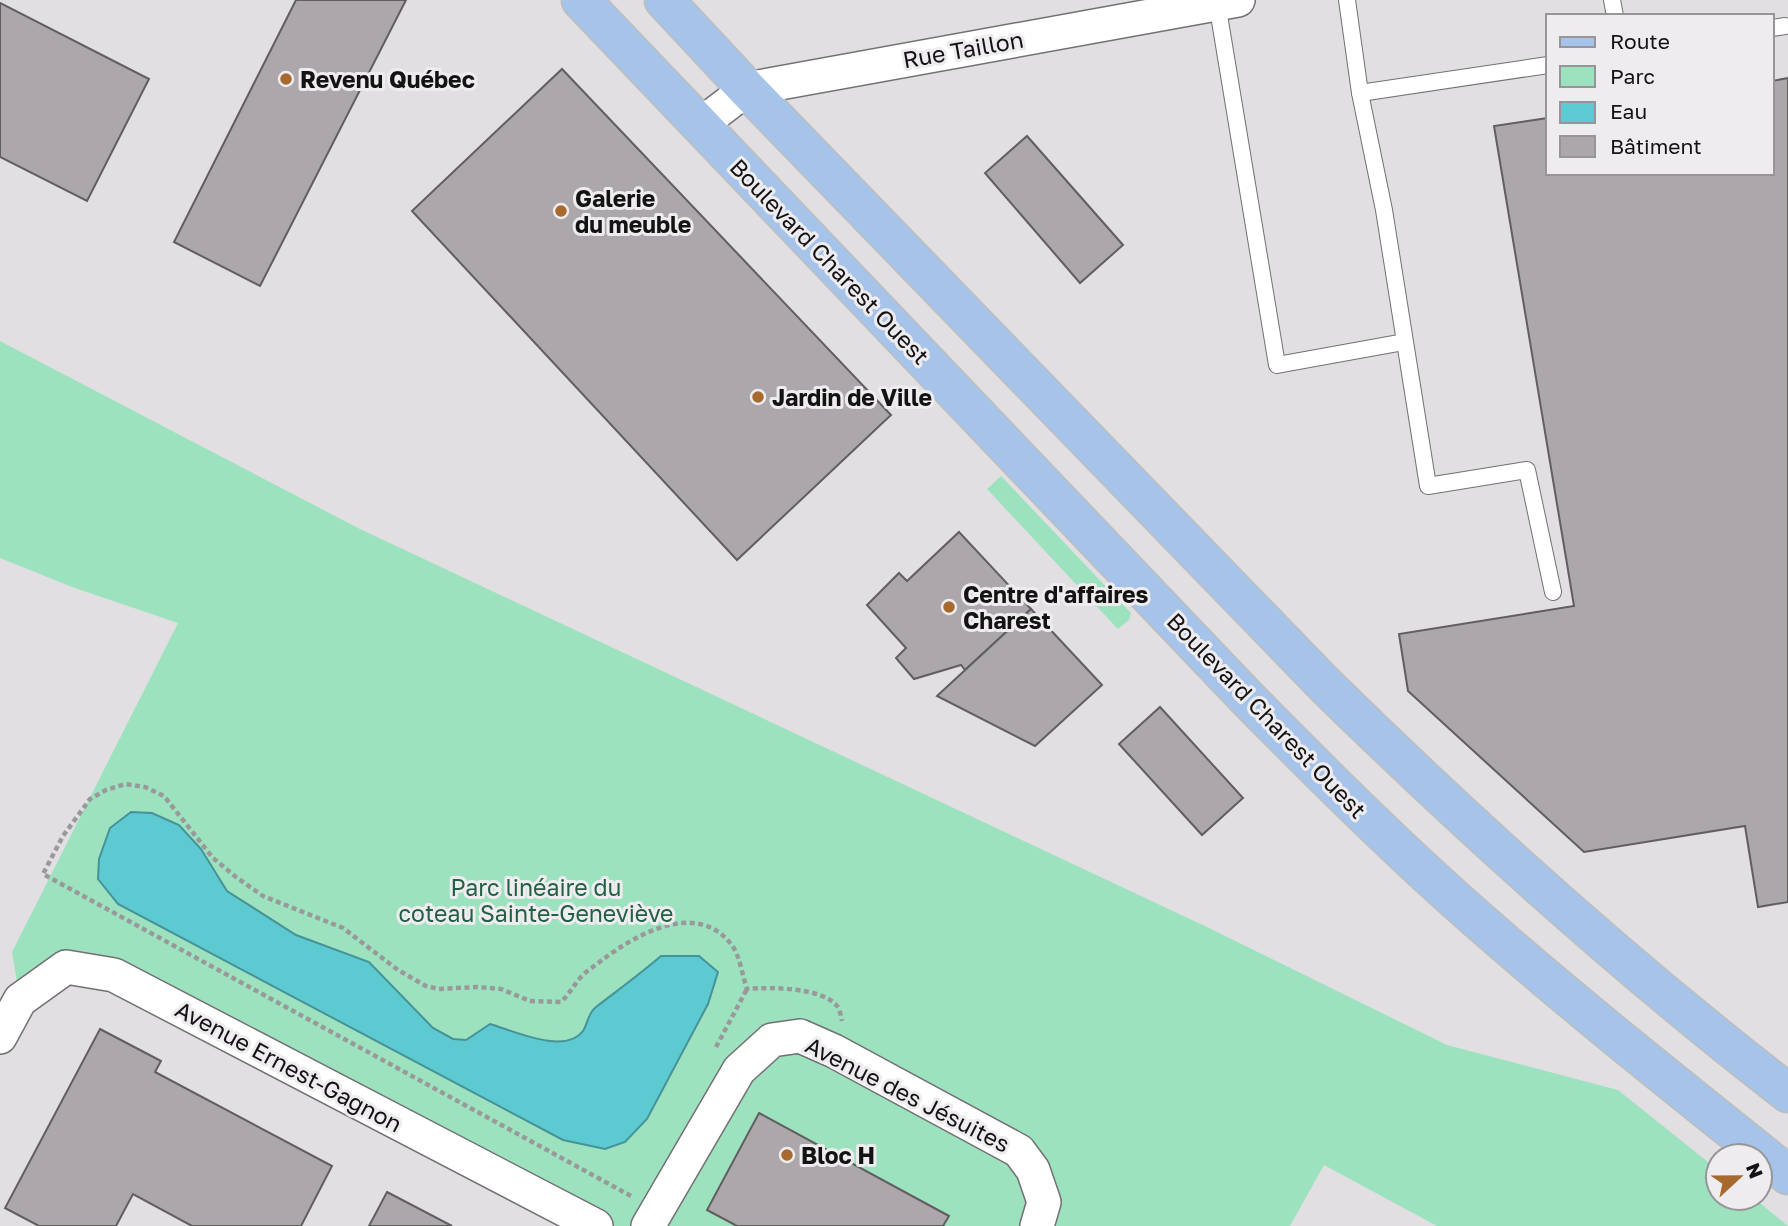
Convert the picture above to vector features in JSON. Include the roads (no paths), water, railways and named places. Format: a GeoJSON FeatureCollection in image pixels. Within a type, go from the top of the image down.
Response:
{"type":"FeatureCollection","features":[{"type":"Feature","properties":{"kind":"main road","name":"Boulevard Charest Ouest"},"geometry":{"type":"LineString","coordinates":[[582,0],[1330,782],[1494,934],[1788,1175]]}},
{"type":"Feature","properties":{"kind":"main road"},"geometry":{"type":"LineString","coordinates":[[664,0],[1325,685],[1404,762],[1595,935],[1788,1093]]}},
{"type":"Feature","properties":{"kind":"street","name":"Rue Taillon"},"geometry":{"type":"LineString","coordinates":[[700,125],[747,89],[1228,1]]}},
{"type":"Feature","properties":{"kind":"street","name":"Avenue Ernest-Gagnon"},"geometry":{"type":"LineString","coordinates":[[0,1037],[20,1000],[66,967],[114,975],[596,1226]]}},
{"type":"Feature","properties":{"kind":"street","name":"Avenue des Jésuites"},"geometry":{"type":"LineString","coordinates":[[641,1212],[738,1070],[772,1040],[800,1036],[834,1051],[1019,1151],[1033,1170],[1044,1202],[1037,1226]]}},
{"type":"Feature","properties":{"kind":"lane"},"geometry":{"type":"LineString","coordinates":[[1347,0],[1360,93],[1384,210],[1429,486],[1527,470],[1553,592]]}},
{"type":"Feature","properties":{"kind":"lane"},"geometry":{"type":"LineString","coordinates":[[1228,1],[1277,365],[1405,342]]}},
{"type":"Feature","properties":{"kind":"lane"},"geometry":{"type":"LineString","coordinates":[[1360,93],[1546,65]]}},
{"type":"Feature","properties":{"kind":"water"},"geometry":{"type":"Polygon","coordinates":[[[131,812],[152,813],[179,825],[201,849],[227,891],[296,935],[369,962],[433,1028],[453,1039],[466,1040],[490,1024],[539,1039],[564,1041],[575,1038],[583,1031],[593,1009],[661,956],[699,956],[718,972],[708,1004],[647,1119],[625,1142],[605,1149],[563,1140],[118,904],[98,879],[99,859],[110,828],[131,812]]]}},
{"type":"Feature","properties":{"kind":"place","name":"Revenu Québec"},"geometry":{"type":"Point","coordinates":[286,79]}},
{"type":"Feature","properties":{"kind":"place","name":"Galerie du meuble"},"geometry":{"type":"Point","coordinates":[561,211]}},
{"type":"Feature","properties":{"kind":"place","name":"Jardin de Ville"},"geometry":{"type":"Point","coordinates":[758,397]}},
{"type":"Feature","properties":{"kind":"place","name":"Centre d'affaires Charest"},"geometry":{"type":"Point","coordinates":[949,607]}},
{"type":"Feature","properties":{"kind":"place","name":"Bloc H"},"geometry":{"type":"Point","coordinates":[787,1155]}},
{"type":"Feature","properties":{"kind":"park label","name":"Parc linéaire du coteau Sainte-Geneviève"},"geometry":{"type":"Point","coordinates":[536,900]}}]}
